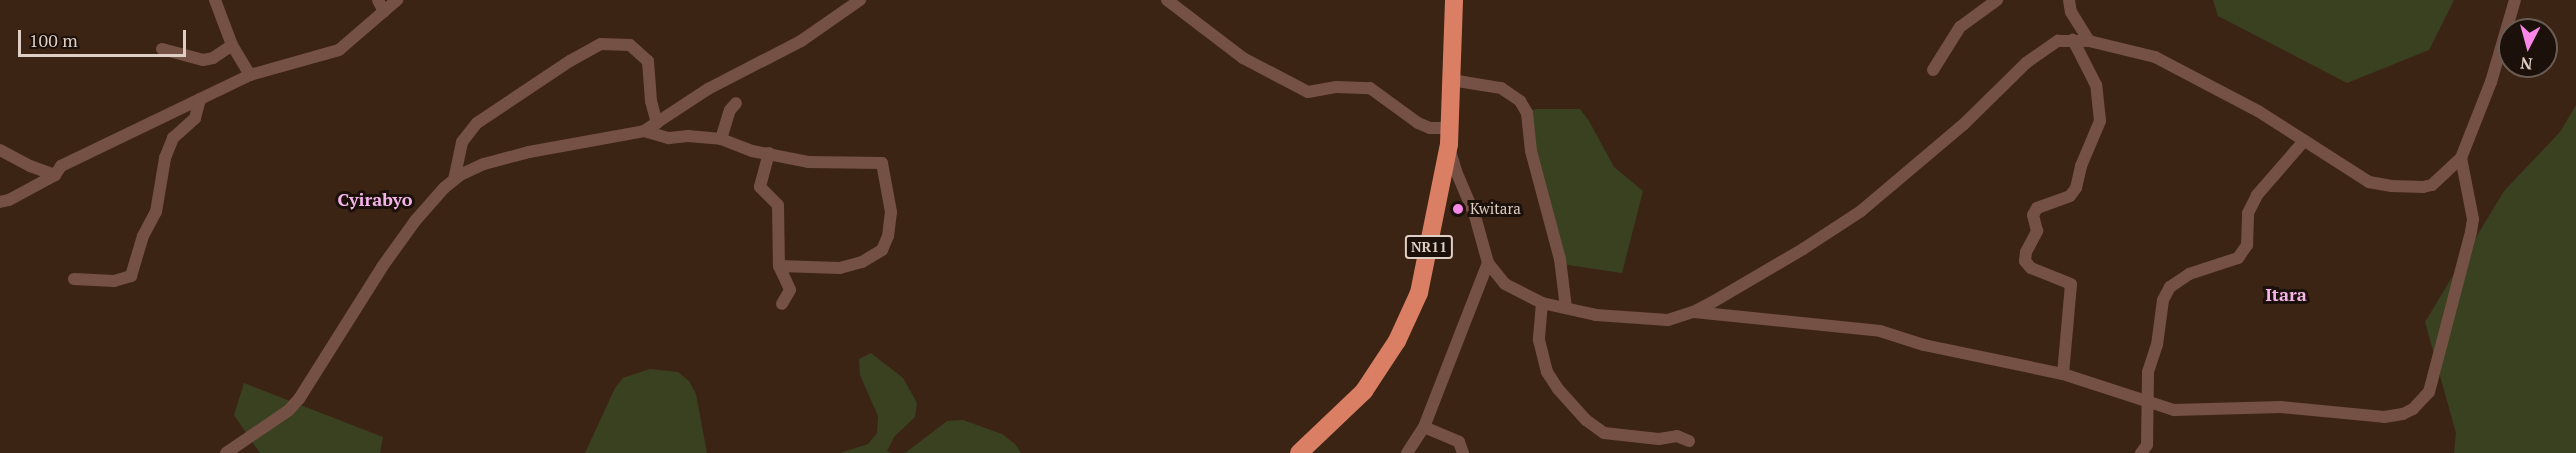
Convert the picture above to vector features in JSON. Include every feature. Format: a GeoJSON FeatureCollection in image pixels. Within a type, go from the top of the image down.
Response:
{"type":"FeatureCollection","features":[{"type":"Feature","properties":{"kind":"highway","name":"NR11"},"geometry":{"type":"LineString","coordinates":[[1300,453],[1364,391],[1397,341],[1419,293],[1449,136],[1454,0]]}},
{"type":"Feature","properties":{"kind":"street"},"geometry":{"type":"LineString","coordinates":[[215,0],[232,45],[250,75]]}},
{"type":"Feature","properties":{"kind":"street"},"geometry":{"type":"LineString","coordinates":[[378,0],[384,12]]}},
{"type":"Feature","properties":{"kind":"street"},"geometry":{"type":"LineString","coordinates":[[0,202],[9,200],[55,175],[61,166],[250,75],[339,50],[397,0]]}},
{"type":"Feature","properties":{"kind":"street"},"geometry":{"type":"LineString","coordinates":[[226,453],[289,410],[299,399],[382,267],[415,221],[454,180],[484,164],[529,152],[644,131],[708,89],[801,41],[860,0]]}},
{"type":"Feature","properties":{"kind":"street"},"geometry":{"type":"LineString","coordinates":[[1167,0],[1243,58],[1308,92],[1337,87],[1370,88],[1418,123],[1449,136],[1456,171],[1475,216],[1488,263],[1505,284],[1542,303],[1645,320],[1668,320],[1693,312],[1803,249],[1861,211],[1964,124],[2026,63],[2058,41],[2089,41],[2155,57],[2258,111],[2369,182],[2392,186],[2432,185],[2461,158],[2491,82],[2515,0]]}},
{"type":"Feature","properties":{"kind":"street"},"geometry":{"type":"LineString","coordinates":[[1933,70],[1960,27],[1997,0]]}},
{"type":"Feature","properties":{"kind":"street"},"geometry":{"type":"LineString","coordinates":[[2069,0],[2071,12],[2089,41]]}},
{"type":"Feature","properties":{"kind":"street"},"geometry":{"type":"LineString","coordinates":[[2063,374],[2071,284],[2031,268],[2025,261],[2026,252],[2037,231],[2033,215],[2037,208],[2070,196],[2076,188],[2081,166],[2100,121],[2096,85],[2073,40]]}},
{"type":"Feature","properties":{"kind":"street"},"geometry":{"type":"LineString","coordinates":[[454,180],[462,142],[477,123],[601,44],[630,45],[648,61],[651,101],[657,123]]}},
{"type":"Feature","properties":{"kind":"street"},"geometry":{"type":"LineString","coordinates":[[162,49],[204,60],[213,58],[232,45]]}},
{"type":"Feature","properties":{"kind":"street"},"geometry":{"type":"LineString","coordinates":[[1451,80],[1501,88],[1516,97],[1527,113],[1531,152],[1560,260],[1566,308]]}},
{"type":"Feature","properties":{"kind":"street"},"geometry":{"type":"LineString","coordinates":[[75,279],[114,281],[131,276],[143,236],[156,212],[165,158],[174,138],[195,118],[200,99]]}},
{"type":"Feature","properties":{"kind":"street"},"geometry":{"type":"LineString","coordinates":[[721,139],[730,110],[736,103]]}},
{"type":"Feature","properties":{"kind":"street"},"geometry":{"type":"LineString","coordinates":[[644,131],[669,138],[688,136],[721,139],[738,147],[808,162],[882,163],[891,212],[888,236],[882,250],[862,262],[840,268],[779,266]]}},
{"type":"Feature","properties":{"kind":"street"},"geometry":{"type":"LineString","coordinates":[[2141,453],[2147,445],[2148,372],[2157,345],[2163,300],[2170,287],[2188,274],[2238,258],[2247,245],[2248,213],[2257,195],[2304,141]]}},
{"type":"Feature","properties":{"kind":"street"},"geometry":{"type":"LineString","coordinates":[[0,150],[30,166],[55,175]]}},
{"type":"Feature","properties":{"kind":"street"},"geometry":{"type":"LineString","coordinates":[[769,153],[760,187],[778,205],[779,266],[790,290],[782,304]]}},
{"type":"Feature","properties":{"kind":"street"},"geometry":{"type":"LineString","coordinates":[[1693,312],[1880,331],[1924,345],[2063,374],[2174,410],[2281,407],[2384,417],[2403,414],[2413,409],[2428,392],[2471,232],[2473,219],[2461,158]]}},
{"type":"Feature","properties":{"kind":"street"},"geometry":{"type":"LineString","coordinates":[[1407,453],[1424,427],[1488,263]]}},
{"type":"Feature","properties":{"kind":"street"},"geometry":{"type":"LineString","coordinates":[[1542,303],[1539,340],[1547,372],[1558,389],[1586,420],[1604,433],[1659,439],[1677,436],[1689,441]]}},
{"type":"Feature","properties":{"kind":"street"},"geometry":{"type":"LineString","coordinates":[[1424,427],[1459,442],[1463,453]]}},
{"type":"Feature","properties":{"kind":"green space"},"geometry":{"type":"Polygon","coordinates":[[[2213,0],[2454,0],[2429,50],[2347,83],[2218,16],[2213,0]]]}},
{"type":"Feature","properties":{"kind":"green space"},"geometry":{"type":"Polygon","coordinates":[[[2576,105],[2576,453],[2454,453],[2456,433],[2425,322],[2504,191],[2560,132],[2576,105]]]}},
{"type":"Feature","properties":{"kind":"green space"},"geometry":{"type":"Polygon","coordinates":[[[1536,109],[1580,109],[1614,167],[1643,191],[1622,273],[1561,264],[1527,113],[1536,109]]]}},
{"type":"Feature","properties":{"kind":"green space"},"geometry":{"type":"Polygon","coordinates":[[[871,353],[903,378],[917,403],[915,417],[894,437],[887,451],[892,453],[840,453],[868,444],[877,433],[878,416],[860,375],[859,359],[871,353]]]}},
{"type":"Feature","properties":{"kind":"green space"},"geometry":{"type":"Polygon","coordinates":[[[650,369],[678,372],[689,381],[696,394],[707,453],[585,453],[615,388],[623,378],[650,369]]]}},
{"type":"Feature","properties":{"kind":"green space"},"geometry":{"type":"Polygon","coordinates":[[[244,383],[383,437],[380,453],[260,453],[234,415],[244,383]]]}},
{"type":"Feature","properties":{"kind":"green space"},"geometry":{"type":"Polygon","coordinates":[[[963,420],[1002,434],[1015,444],[1021,453],[905,453],[947,421],[963,420]]]}},
{"type":"Feature","properties":{"kind":"place","name":"Kwitara"},"geometry":{"type":"Point","coordinates":[1458,209]}},
{"type":"Feature","properties":{"kind":"district","name":"Cyirabyo"},"geometry":{"type":"Point","coordinates":[375,199]}},
{"type":"Feature","properties":{"kind":"district","name":"Itara"},"geometry":{"type":"Point","coordinates":[2286,294]}}]}
